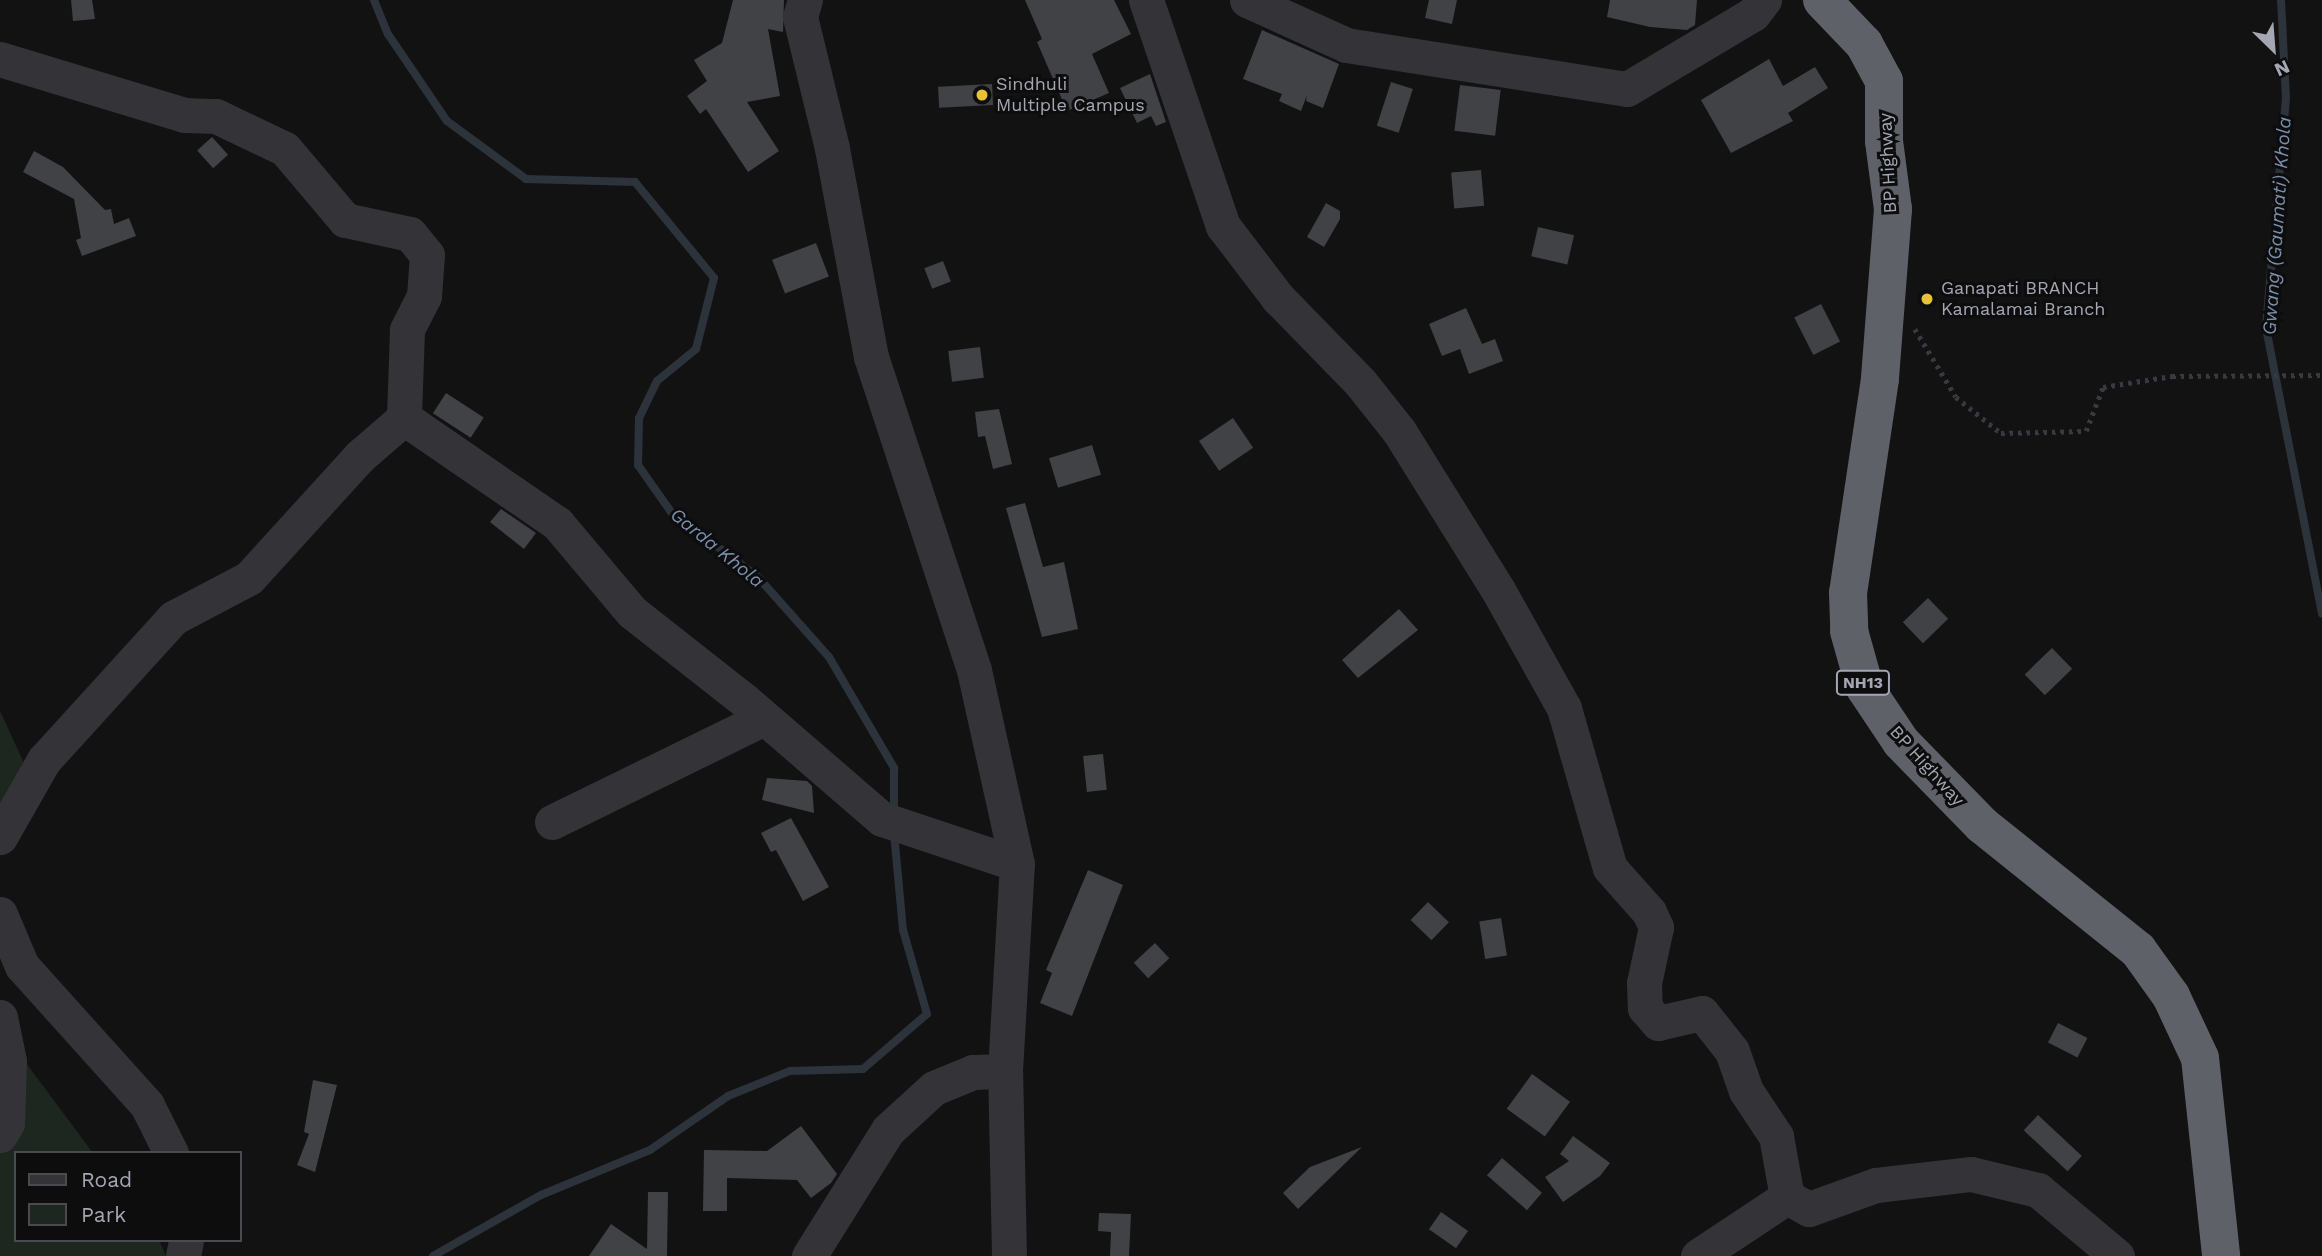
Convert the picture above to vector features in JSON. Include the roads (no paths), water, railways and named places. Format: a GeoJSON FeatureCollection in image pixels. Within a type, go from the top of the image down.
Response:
{"type":"FeatureCollection","features":[{"type":"Feature","properties":{"kind":"highway","name":"BP Highway"},"geometry":{"type":"LineString","coordinates":[[1822,0],[1864,44],[1884,81],[1884,141],[1893,209],[1880,380],[1848,593],[1849,631],[1865,688],[1901,742],[1982,825],[2138,950],[2171,996],[2200,1058],[2221,1256]]}},
{"type":"Feature","properties":{"kind":"street"},"geometry":{"type":"LineString","coordinates":[[805,0],[800,17],[832,148],[871,357],[974,670],[1017,864],[1005,1071],[1009,1256]]}},
{"type":"Feature","properties":{"kind":"street"},"geometry":{"type":"LineString","coordinates":[[1146,0],[1223,226],[1278,298],[1360,382],[1399,431],[1504,602],[1564,708],[1609,868],[1649,912],[1656,928],[1644,983],[1645,1009],[1658,1023],[1702,1013],[1732,1051],[1746,1091],[1776,1136],[1787,1197]]}},
{"type":"Feature","properties":{"kind":"street"},"geometry":{"type":"LineString","coordinates":[[1247,0],[1346,44],[1627,89],[1753,14],[1764,0]]}},
{"type":"Feature","properties":{"kind":"street"},"geometry":{"type":"LineString","coordinates":[[0,60],[184,115],[216,116],[285,149],[345,220],[415,239],[427,255],[424,296],[407,330],[404,418],[359,457],[249,578],[173,618],[44,760],[0,838]]}},
{"type":"Feature","properties":{"kind":"street"},"geometry":{"type":"LineString","coordinates":[[404,418],[557,523],[632,612],[764,718],[882,819],[919,829],[1017,864]]}},
{"type":"Feature","properties":{"kind":"street"},"geometry":{"type":"LineString","coordinates":[[552,822],[764,718]]}},
{"type":"Feature","properties":{"kind":"street"},"geometry":{"type":"LineString","coordinates":[[0,914],[22,966],[147,1105],[170,1151]]}},
{"type":"Feature","properties":{"kind":"street"},"geometry":{"type":"LineString","coordinates":[[0,1017],[9,1061],[6,1123],[0,1135]]}},
{"type":"Feature","properties":{"kind":"street"},"geometry":{"type":"LineString","coordinates":[[808,1256],[888,1130],[934,1088],[973,1072],[1005,1071]]}},
{"type":"Feature","properties":{"kind":"street"},"geometry":{"type":"LineString","coordinates":[[1787,1197],[1809,1209],[1876,1185],[1971,1174],[2038,1190],[2117,1256]]}},
{"type":"Feature","properties":{"kind":"street"},"geometry":{"type":"LineString","coordinates":[[1698,1256],[1787,1197]]}},
{"type":"Feature","properties":{"kind":"waterway","name":"Garda Khola"},"geometry":{"type":"LineString","coordinates":[[374,0],[388,34],[447,121],[526,179],[635,182],[714,278],[696,349],[657,381],[639,418],[638,465],[671,512],[757,576],[829,657],[894,768],[894,813]]}},
{"type":"Feature","properties":{"kind":"waterway","name":"Gwang (Gaumati) Khola"},"geometry":{"type":"LineString","coordinates":[[2281,0],[2286,98],[2266,328],[2322,614]]}},
{"type":"Feature","properties":{"kind":"waterway","name":"Garda Khola"},"geometry":{"type":"LineString","coordinates":[[433,1256],[541,1195],[650,1150],[728,1096],[790,1071],[863,1069],[927,1014],[903,930],[894,833]]}},
{"type":"Feature","properties":{"kind":"place","name":"Sindhuli Multiple Campus"},"geometry":{"type":"Point","coordinates":[982,95]}},
{"type":"Feature","properties":{"kind":"place","name":"Ganapati BRANCH Kamalamai Branch"},"geometry":{"type":"Point","coordinates":[1927,299]}}]}
